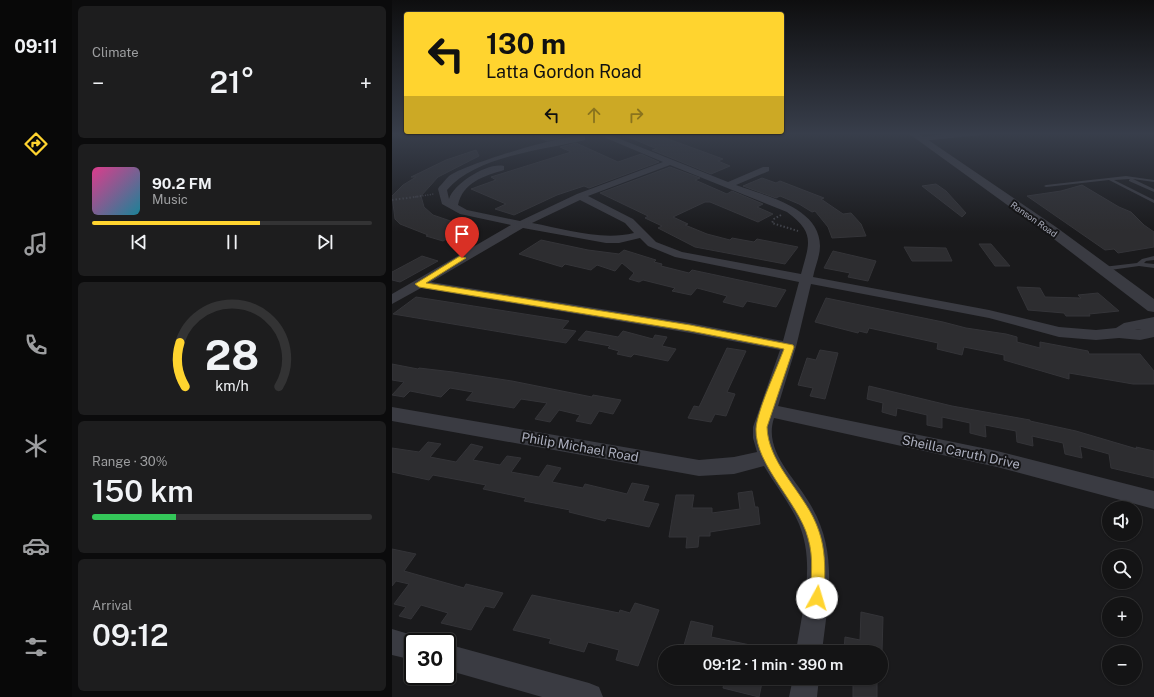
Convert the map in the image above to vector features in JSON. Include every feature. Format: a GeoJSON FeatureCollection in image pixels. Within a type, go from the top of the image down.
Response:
{"type":"FeatureCollection","features":[{"type":"Feature","properties":{"kind":"street"},"geometry":{"type":"LineString","coordinates":[[476,166],[455,177],[445,186],[443,192],[445,202],[464,212],[606,240],[619,240],[642,234]]}},
{"type":"Feature","properties":{"kind":"street"},"geometry":{"type":"LineString","coordinates":[[453,205],[456,193],[466,182],[507,166]]}},
{"type":"Feature","properties":{"kind":"street"},"geometry":{"type":"LineString","coordinates":[[392,300],[521,224],[580,196],[661,166]]}},
{"type":"Feature","properties":{"kind":"street"},"geometry":{"type":"LineString","coordinates":[[679,166],[790,210],[805,220],[812,232],[814,247],[789,347],[762,427],[762,438],[768,456],[808,520],[815,537],[819,556],[819,576],[810,645]]}},
{"type":"Feature","properties":{"kind":"street","name":"Ranson Road"},"geometry":{"type":"LineString","coordinates":[[958,166],[1104,269],[1154,307]]}},
{"type":"Feature","properties":{"kind":"street"},"geometry":{"type":"LineString","coordinates":[[728,185],[766,169]]}},
{"type":"Feature","properties":{"kind":"street"},"geometry":{"type":"LineString","coordinates":[[580,196],[629,221],[652,244],[679,255],[989,314],[1059,332],[1090,335],[1119,333],[1140,335],[1154,332]]}},
{"type":"Feature","properties":{"kind":"street"},"geometry":{"type":"LineString","coordinates":[[419,284],[690,328],[789,347]]}},
{"type":"Feature","properties":{"kind":"street"},"geometry":{"type":"LineString","coordinates":[[1119,333],[1128,326],[1154,322]]}},
{"type":"Feature","properties":{"kind":"street","name":"Sheilla Caruth Drive"},"geometry":{"type":"LineString","coordinates":[[767,410],[1010,462],[1154,500]]}},
{"type":"Feature","properties":{"kind":"street","name":"Philip Michael Road"},"geometry":{"type":"LineString","coordinates":[[392,414],[699,468],[718,468],[738,465],[768,456]]}},
{"type":"Feature","properties":{"kind":"street"},"geometry":{"type":"LineString","coordinates":[[392,642],[404,645]]}},
{"type":"Feature","properties":{"kind":"street"},"geometry":{"type":"LineString","coordinates":[[456,660],[589,697]]}},
{"type":"Feature","properties":{"kind":"street"},"geometry":{"type":"LineString","coordinates":[[803,697],[805,685]]}},
{"type":"Feature","properties":{"kind":"lane"},"geometry":{"type":"LineString","coordinates":[[1126,177],[1154,191]]}},
{"type":"Feature","properties":{"kind":"lane"},"geometry":{"type":"LineString","coordinates":[[1046,186],[1126,177],[1154,181]]}},
{"type":"Feature","properties":{"kind":"lane"},"geometry":{"type":"LineString","coordinates":[[1110,178],[1154,202]]}},
{"type":"Feature","properties":{"kind":"lane"},"geometry":{"type":"LineString","coordinates":[[1139,264],[1144,260],[1154,258]]}},
{"type":"Feature","properties":{"kind":"lane"},"geometry":{"type":"LineString","coordinates":[[1104,269],[1139,264],[1154,266]]}},
{"type":"Feature","properties":{"kind":"path"},"geometry":{"type":"LineString","coordinates":[[392,200],[443,192]]}},
{"type":"Feature","properties":{"kind":"path"},"geometry":{"type":"LineString","coordinates":[[785,214],[774,219],[772,223],[791,230],[802,231]]}},
{"type":"Feature","properties":{"kind":"building"},"geometry":{"type":"Polygon","coordinates":[[[435,166],[460,166],[438,177],[421,196],[424,207],[433,215],[468,227],[443,241],[426,236],[428,235],[400,224],[395,219],[392,196],[403,185],[416,177],[411,177],[435,166]]]}},
{"type":"Feature","properties":{"kind":"building"},"geometry":{"type":"Polygon","coordinates":[[[528,166],[650,166],[589,188],[584,186],[557,195],[514,215],[495,209],[506,204],[471,189],[496,180],[491,177],[528,166]]]}},
{"type":"Feature","properties":{"kind":"building"},"geometry":{"type":"Polygon","coordinates":[[[690,166],[730,166],[711,174],[690,166]]]}},
{"type":"Feature","properties":{"kind":"building"},"geometry":{"type":"Polygon","coordinates":[[[670,167],[700,178],[695,180],[727,194],[732,191],[763,204],[757,207],[773,214],[758,222],[710,202],[705,202],[673,217],[688,224],[685,225],[707,234],[730,240],[732,238],[754,242],[757,239],[798,247],[785,264],[695,247],[658,228],[662,226],[645,218],[648,216],[600,193],[670,167]]]}},
{"type":"Feature","properties":{"kind":"building"},"geometry":{"type":"Polygon","coordinates":[[[762,178],[776,183],[780,181],[824,198],[821,199],[843,214],[851,213],[861,224],[866,236],[832,238],[828,227],[815,211],[812,212],[799,204],[780,196],[776,198],[743,186],[762,178]]]}},
{"type":"Feature","properties":{"kind":"building"},"geometry":{"type":"Polygon","coordinates":[[[936,184],[946,191],[966,213],[962,217],[922,186],[936,184]]]}},
{"type":"Feature","properties":{"kind":"building"},"geometry":{"type":"Polygon","coordinates":[[[1082,185],[1119,207],[1131,212],[1144,225],[1154,232],[1154,247],[1118,253],[1114,249],[1105,250],[1027,196],[1061,191],[1082,185]]]}},
{"type":"Feature","properties":{"kind":"building"},"geometry":{"type":"Polygon","coordinates":[[[541,240],[588,250],[619,254],[624,250],[656,260],[654,262],[662,264],[661,266],[689,273],[692,270],[786,290],[776,307],[747,301],[743,307],[723,302],[727,296],[697,288],[691,295],[672,291],[675,288],[643,280],[639,282],[629,279],[634,273],[622,263],[615,271],[597,265],[591,270],[565,264],[562,267],[519,254],[541,240]]]}},
{"type":"Feature","properties":{"kind":"building"},"geometry":{"type":"Polygon","coordinates":[[[979,244],[991,244],[1010,266],[995,266],[979,244]]]}},
{"type":"Feature","properties":{"kind":"building"},"geometry":{"type":"Polygon","coordinates":[[[904,247],[946,248],[952,261],[912,261],[904,247]]]}},
{"type":"Feature","properties":{"kind":"building"},"geometry":{"type":"Polygon","coordinates":[[[833,251],[876,261],[868,281],[848,277],[850,273],[824,268],[833,251]]]}},
{"type":"Feature","properties":{"kind":"building"},"geometry":{"type":"Polygon","coordinates":[[[422,256],[438,261],[400,282],[392,280],[392,272],[422,256]]]}},
{"type":"Feature","properties":{"kind":"building"},"geometry":{"type":"Polygon","coordinates":[[[1017,287],[1040,288],[1045,297],[1081,298],[1078,295],[1098,293],[1119,311],[1089,314],[1090,316],[1066,316],[1064,313],[1028,310],[1017,287]]]}},
{"type":"Feature","properties":{"kind":"building"},"geometry":{"type":"Polygon","coordinates":[[[416,297],[569,321],[562,329],[576,331],[566,343],[393,314],[416,297]]]}},
{"type":"Feature","properties":{"kind":"building"},"geometry":{"type":"Polygon","coordinates":[[[826,298],[966,328],[1006,334],[1017,337],[1017,342],[1040,348],[1040,342],[1088,351],[1089,354],[1140,354],[1154,371],[1154,384],[1133,384],[1069,373],[1069,379],[1004,360],[1004,355],[964,347],[962,355],[937,349],[938,343],[869,328],[867,333],[859,331],[858,333],[815,322],[826,298]]]}},
{"type":"Feature","properties":{"kind":"building"},"geometry":{"type":"Polygon","coordinates":[[[586,331],[618,337],[623,331],[653,339],[655,335],[667,337],[662,346],[676,349],[668,361],[634,354],[631,357],[617,354],[619,351],[608,348],[610,346],[578,340],[586,331]]]}},
{"type":"Feature","properties":{"kind":"building"},"geometry":{"type":"Polygon","coordinates":[[[727,348],[746,351],[727,392],[735,394],[726,416],[715,414],[711,422],[688,418],[694,406],[699,407],[727,348]]]}},
{"type":"Feature","properties":{"kind":"building"},"geometry":{"type":"Polygon","coordinates":[[[820,350],[838,353],[825,399],[810,396],[813,388],[798,385],[807,358],[816,360],[820,350]]]}},
{"type":"Feature","properties":{"kind":"building"},"geometry":{"type":"Polygon","coordinates":[[[392,364],[418,369],[453,372],[512,381],[592,397],[593,395],[621,400],[613,414],[599,411],[591,424],[576,421],[580,415],[559,410],[550,422],[535,419],[547,403],[521,399],[514,408],[466,400],[473,392],[450,388],[441,397],[410,391],[404,397],[392,395],[404,382],[392,380],[392,364]]]}},
{"type":"Feature","properties":{"kind":"building"},"geometry":{"type":"Polygon","coordinates":[[[869,386],[952,406],[1030,420],[1076,431],[1137,449],[1136,447],[1154,451],[1154,478],[1111,468],[1109,454],[1080,446],[1082,458],[1065,454],[1063,443],[1032,436],[1033,446],[1017,442],[1016,431],[985,425],[986,437],[970,433],[970,423],[942,417],[942,428],[927,425],[927,415],[897,408],[896,416],[882,412],[883,403],[867,399],[869,386]]]}},
{"type":"Feature","properties":{"kind":"building"},"geometry":{"type":"Polygon","coordinates":[[[428,442],[441,444],[430,457],[456,462],[471,444],[483,447],[473,460],[500,465],[507,456],[521,458],[511,472],[539,477],[547,465],[561,468],[552,482],[583,488],[585,484],[627,494],[632,483],[649,486],[643,501],[659,504],[649,527],[607,518],[605,521],[569,512],[570,510],[524,501],[526,498],[483,489],[486,485],[433,475],[429,480],[392,472],[392,448],[419,452],[428,442]]]}},
{"type":"Feature","properties":{"kind":"building"},"geometry":{"type":"Polygon","coordinates":[[[752,491],[755,507],[758,507],[760,524],[710,532],[710,536],[699,536],[698,547],[686,548],[687,537],[669,537],[676,495],[694,495],[692,508],[712,508],[712,513],[740,509],[738,493],[752,491]]]}},
{"type":"Feature","properties":{"kind":"building"},"geometry":{"type":"Polygon","coordinates":[[[392,549],[416,554],[404,571],[464,588],[466,584],[503,593],[494,608],[485,606],[471,630],[441,623],[448,613],[421,605],[411,619],[399,616],[406,607],[394,604],[409,584],[396,581],[392,586],[392,549]]]}},
{"type":"Feature","properties":{"kind":"building"},"geometry":{"type":"Polygon","coordinates":[[[532,595],[619,613],[620,610],[630,613],[635,603],[659,610],[638,666],[616,660],[619,650],[588,642],[584,652],[549,643],[551,639],[513,630],[532,595]]]}},
{"type":"Feature","properties":{"kind":"building"},"geometry":{"type":"Polygon","coordinates":[[[861,612],[883,617],[882,645],[844,645],[845,637],[860,640],[861,612]]]}},
{"type":"Feature","properties":{"kind":"building"},"geometry":{"type":"Polygon","coordinates":[[[691,621],[713,626],[711,637],[750,645],[684,645],[691,621]]]}},
{"type":"Feature","properties":{"kind":"building"},"geometry":{"type":"Polygon","coordinates":[[[724,685],[762,685],[759,697],[723,688],[724,685]]]}},
{"type":"Feature","properties":{"kind":"building"},"geometry":{"type":"Polygon","coordinates":[[[853,685],[877,685],[877,697],[853,697],[853,685]]]}},
{"type":"Feature","properties":{"kind":"route"},"geometry":{"type":"LineString","coordinates":[[462,258],[419,284],[571,310],[690,328],[789,347],[767,410],[762,427],[762,438],[768,456],[808,520],[815,537],[819,556],[817,598]]}}]}
